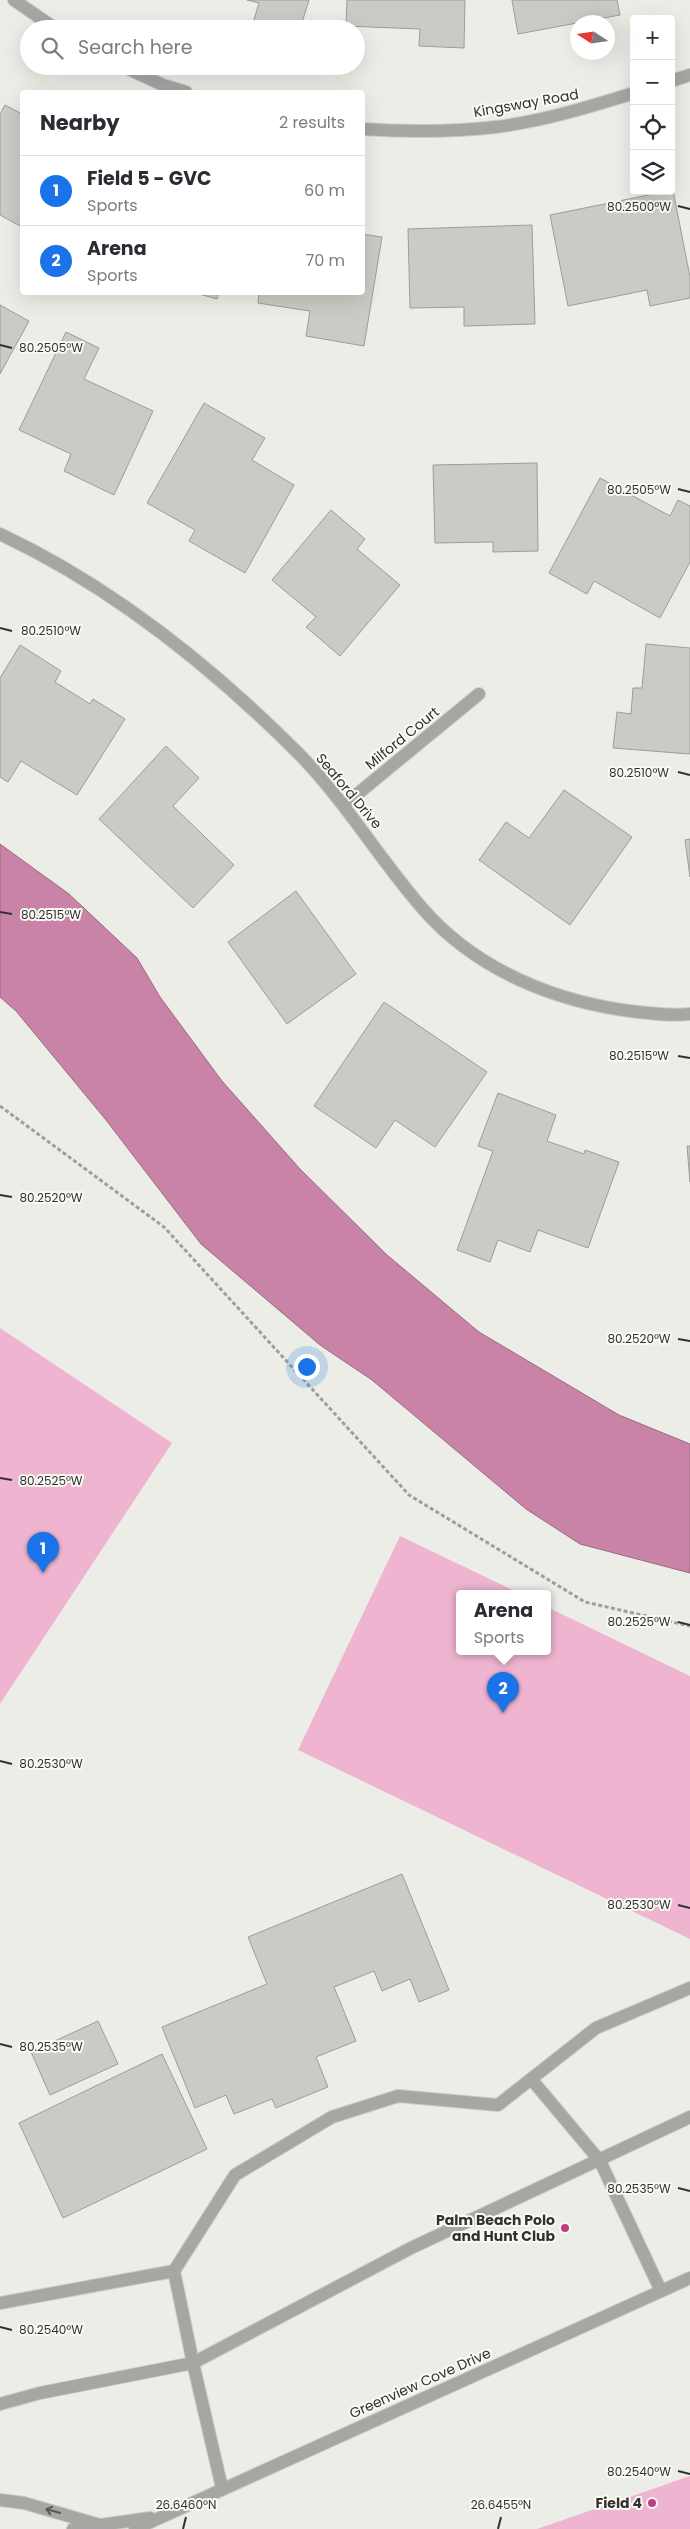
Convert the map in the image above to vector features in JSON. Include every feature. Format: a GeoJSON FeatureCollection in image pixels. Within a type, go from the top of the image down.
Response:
{"type":"FeatureCollection","features":[{"type":"Feature","properties":{"kind":"street"},"geometry":{"type":"LineString","coordinates":[[14,0],[43,20]]}},
{"type":"Feature","properties":{"kind":"street"},"geometry":{"type":"LineString","coordinates":[[144,75],[181,90]]}},
{"type":"Feature","properties":{"kind":"street"},"geometry":{"type":"LineString","coordinates":[[675,80],[690,75]]}},
{"type":"Feature","properties":{"kind":"street","name":"Kingsway Road"},"geometry":{"type":"LineString","coordinates":[[365,129],[412,132],[497,126],[581,109],[630,94]]}},
{"type":"Feature","properties":{"kind":"street","name":"Seaford Drive"},"geometry":{"type":"LineString","coordinates":[[0,534],[80,576],[167,636],[223,680],[299,754],[344,805],[423,910],[462,945],[507,974],[555,996],[606,1009],[674,1016],[690,1014]]}},
{"type":"Feature","properties":{"kind":"street","name":"Milford Court"},"geometry":{"type":"LineString","coordinates":[[344,805],[479,694]]}},
{"type":"Feature","properties":{"kind":"street"},"geometry":{"type":"LineString","coordinates":[[222,2488],[174,2272],[235,2175],[332,2117],[398,2096],[498,2105],[596,2028],[690,1988]]}},
{"type":"Feature","properties":{"kind":"street"},"geometry":{"type":"LineString","coordinates":[[532,2080],[600,2161],[661,2291]]}},
{"type":"Feature","properties":{"kind":"street"},"geometry":{"type":"LineString","coordinates":[[0,2404],[40,2393],[193,2363],[411,2248],[600,2161],[690,2117]]}},
{"type":"Feature","properties":{"kind":"street"},"geometry":{"type":"LineString","coordinates":[[0,2303],[174,2272]]}},
{"type":"Feature","properties":{"kind":"street","name":"Greenview Cove Drive"},"geometry":{"type":"LineString","coordinates":[[135,2529],[222,2488],[690,2278]]}},
{"type":"Feature","properties":{"kind":"street","name":"Greenview Cove Drive"},"geometry":{"type":"LineString","coordinates":[[0,2500],[24,2503],[100,2525]]}},
{"type":"Feature","properties":{"kind":"street","name":"Greenview Cove Drive"},"geometry":{"type":"LineString","coordinates":[[73,2529],[162,2516]]}},
{"type":"Feature","properties":{"kind":"path"},"geometry":{"type":"LineString","coordinates":[[0,1106],[164,1227],[409,1495],[585,1602],[690,1626]]}},
{"type":"Feature","properties":{"kind":"shaded area"},"geometry":{"type":"Polygon","coordinates":[[[0,844],[69,894],[137,958],[160,997],[222,1081],[300,1169],[387,1255],[479,1332],[619,1415],[690,1444],[690,1573],[580,1544],[526,1509],[372,1380],[320,1345],[201,1244],[106,1120],[16,1011],[0,997],[0,844]]]}},
{"type":"Feature","properties":{"kind":"shaded area"},"geometry":{"type":"Polygon","coordinates":[[[0,1328],[172,1443],[0,1704],[0,1328]]]}},
{"type":"Feature","properties":{"kind":"shaded area"},"geometry":{"type":"Polygon","coordinates":[[[400,1536],[513,1590],[456,1590],[456,1655],[551,1655],[551,1609],[690,1676],[690,1939],[298,1750],[400,1536]]]}},
{"type":"Feature","properties":{"kind":"shaded area","name":"Field 4"},"geometry":{"type":"Polygon","coordinates":[[[690,2476],[690,2529],[537,2529],[690,2476]]]}},
{"type":"Feature","properties":{"kind":"building"},"geometry":{"type":"Polygon","coordinates":[[[247,0],[309,0],[303,20],[254,20],[259,3],[247,0]]]}},
{"type":"Feature","properties":{"kind":"building"},"geometry":{"type":"Polygon","coordinates":[[[347,0],[465,0],[464,48],[419,46],[420,29],[365,27],[365,20],[346,20],[347,0]]]}},
{"type":"Feature","properties":{"kind":"building"},"geometry":{"type":"Polygon","coordinates":[[[512,0],[617,0],[620,15],[570,15],[570,24],[518,34],[512,0]]]}},
{"type":"Feature","properties":{"kind":"building"},"geometry":{"type":"Polygon","coordinates":[[[5,105],[20,113],[20,226],[0,215],[0,114],[5,105]]]}},
{"type":"Feature","properties":{"kind":"building"},"geometry":{"type":"Polygon","coordinates":[[[648,195],[674,195],[690,277],[690,298],[650,306],[647,290],[568,306],[550,215],[648,195]]]}},
{"type":"Feature","properties":{"kind":"building"},"geometry":{"type":"Polygon","coordinates":[[[532,225],[535,324],[464,326],[464,307],[410,308],[408,229],[532,225]]]}},
{"type":"Feature","properties":{"kind":"building"},"geometry":{"type":"Polygon","coordinates":[[[365,234],[382,237],[364,346],[306,336],[310,311],[258,303],[259,295],[365,295],[365,234]]]}},
{"type":"Feature","properties":{"kind":"building"},"geometry":{"type":"Polygon","coordinates":[[[203,295],[218,295],[217,299],[203,295]]]}},
{"type":"Feature","properties":{"kind":"building"},"geometry":{"type":"Polygon","coordinates":[[[0,305],[29,321],[0,374],[0,305]]]}},
{"type":"Feature","properties":{"kind":"building"},"geometry":{"type":"Polygon","coordinates":[[[66,332],[99,348],[84,379],[153,411],[114,495],[64,471],[71,454],[19,430],[66,332]]]}},
{"type":"Feature","properties":{"kind":"building"},"geometry":{"type":"Polygon","coordinates":[[[204,403],[265,438],[252,460],[294,485],[245,573],[189,541],[195,530],[147,503],[204,403]]]}},
{"type":"Feature","properties":{"kind":"building"},"geometry":{"type":"Polygon","coordinates":[[[537,463],[538,551],[493,552],[493,542],[435,543],[433,465],[537,463]]]}},
{"type":"Feature","properties":{"kind":"building"},"geometry":{"type":"Polygon","coordinates":[[[600,478],[670,516],[678,500],[690,506],[690,562],[660,618],[594,581],[587,594],[549,573],[600,478]]]}},
{"type":"Feature","properties":{"kind":"building"},"geometry":{"type":"Polygon","coordinates":[[[331,510],[365,539],[357,549],[400,585],[340,656],[306,627],[316,617],[272,580],[331,510]]]}},
{"type":"Feature","properties":{"kind":"building"},"geometry":{"type":"Polygon","coordinates":[[[646,644],[690,648],[690,754],[613,748],[617,712],[631,714],[633,688],[642,688],[646,644]]]}},
{"type":"Feature","properties":{"kind":"building"},"geometry":{"type":"Polygon","coordinates":[[[20,645],[61,671],[55,682],[90,704],[93,699],[125,719],[77,795],[21,761],[8,782],[0,777],[0,678],[20,645]]]}},
{"type":"Feature","properties":{"kind":"building"},"geometry":{"type":"Polygon","coordinates":[[[166,746],[199,778],[173,806],[234,865],[193,908],[99,819],[166,746]]]}},
{"type":"Feature","properties":{"kind":"building"},"geometry":{"type":"Polygon","coordinates":[[[564,790],[632,837],[570,925],[479,860],[506,822],[529,838],[564,790]]]}},
{"type":"Feature","properties":{"kind":"building"},"geometry":{"type":"Polygon","coordinates":[[[690,839],[690,877],[685,840],[690,839]]]}},
{"type":"Feature","properties":{"kind":"building"},"geometry":{"type":"Polygon","coordinates":[[[296,891],[356,974],[287,1024],[228,942],[296,891]]]}},
{"type":"Feature","properties":{"kind":"building"},"geometry":{"type":"Polygon","coordinates":[[[384,1002],[487,1072],[435,1147],[395,1120],[376,1148],[314,1106],[384,1002]]]}},
{"type":"Feature","properties":{"kind":"building"},"geometry":{"type":"Polygon","coordinates":[[[498,1093],[556,1115],[547,1141],[584,1154],[585,1150],[619,1162],[588,1248],[538,1230],[530,1252],[498,1240],[490,1262],[457,1250],[493,1151],[478,1146],[498,1093]]]}},
{"type":"Feature","properties":{"kind":"building"},"geometry":{"type":"Polygon","coordinates":[[[687,1146],[690,1146],[690,1182],[687,1146]]]}},
{"type":"Feature","properties":{"kind":"building"},"geometry":{"type":"Polygon","coordinates":[[[402,1874],[449,1990],[419,2002],[410,1979],[382,1991],[374,1971],[334,1987],[356,2041],[316,2057],[328,2087],[276,2108],[272,2099],[234,2114],[226,2095],[195,2108],[162,2027],[267,1984],[248,1937],[402,1874]]]}},
{"type":"Feature","properties":{"kind":"building"},"geometry":{"type":"Polygon","coordinates":[[[98,2021],[118,2064],[50,2095],[31,2052],[98,2021]]]}},
{"type":"Feature","properties":{"kind":"building"},"geometry":{"type":"Polygon","coordinates":[[[162,2054],[207,2149],[63,2218],[19,2123],[162,2054]]]}},
{"type":"Feature","properties":{"kind":"place","name":"Field 5 - GVC"},"geometry":{"type":"Point","coordinates":[43,1573]}},
{"type":"Feature","properties":{"kind":"place","name":"Arena"},"geometry":{"type":"Point","coordinates":[503,1713]}},
{"type":"Feature","properties":{"kind":"place","name":"Palm Beach Polo and Hunt Club"},"geometry":{"type":"Point","coordinates":[565,2228]}},
{"type":"Feature","properties":{"kind":"place","name":"Field 4"},"geometry":{"type":"Point","coordinates":[652,2503]}}]}
